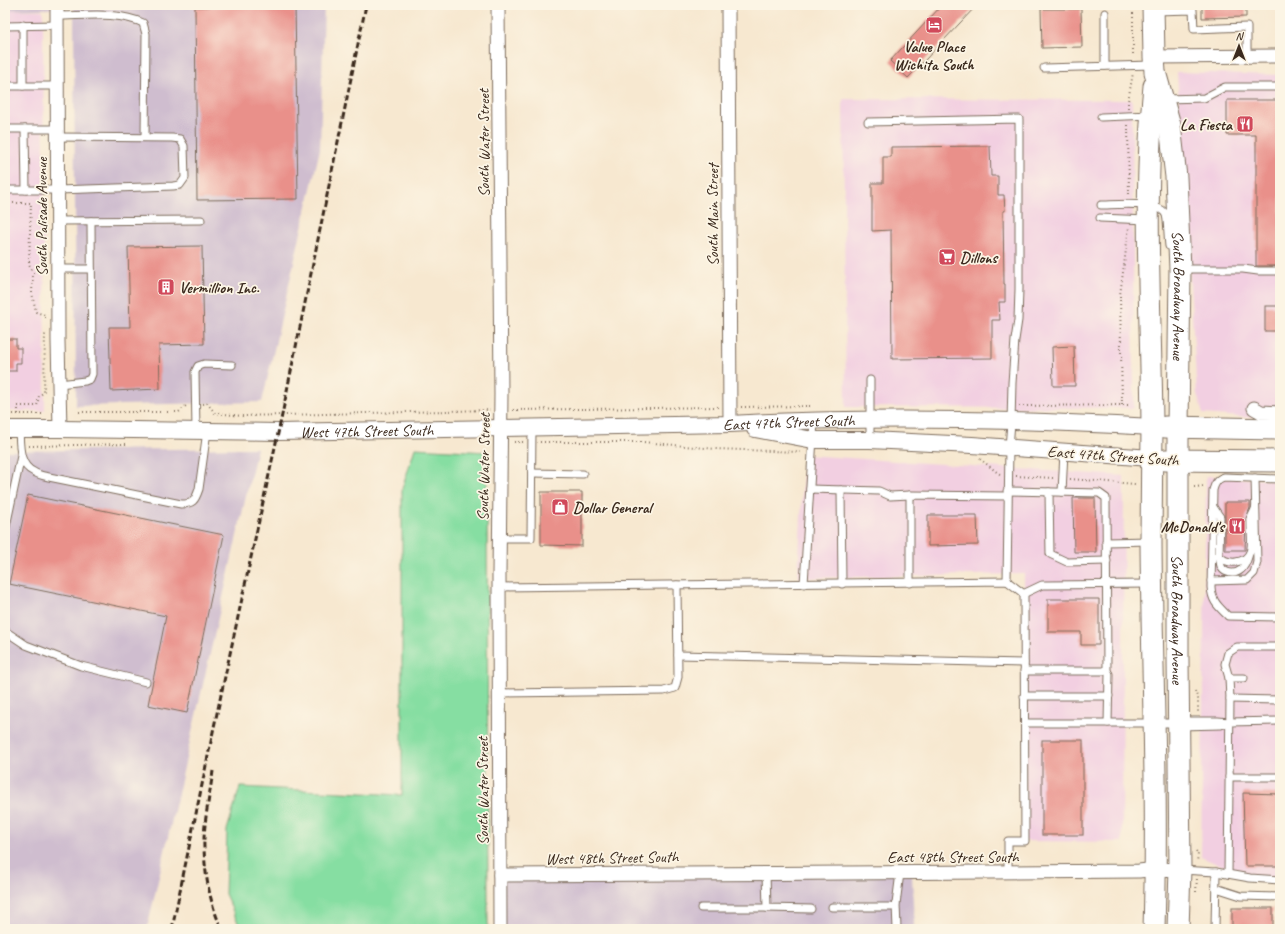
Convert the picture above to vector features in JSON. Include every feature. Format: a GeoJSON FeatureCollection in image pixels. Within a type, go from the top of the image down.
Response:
{"type":"FeatureCollection","features":[{"type":"Feature","properties":{"kind":"main road","name":"South Broadway Avenue"},"geometry":{"type":"LineString","coordinates":[[1153,8],[1159,209],[1151,458],[1156,869],[1154,929]]}},
{"type":"Feature","properties":{"kind":"main road","name":"South Broadway Avenue"},"geometry":{"type":"LineString","coordinates":[[1157,107],[1170,125],[1176,177],[1173,259],[1178,427],[1178,723],[1180,870],[1178,929]]}},
{"type":"Feature","properties":{"kind":"main road","name":"East 47th Street South"},"geometry":{"type":"LineString","coordinates":[[1152,427],[1280,429]]}},
{"type":"Feature","properties":{"kind":"main road","name":"East 47th Street South"},"geometry":{"type":"LineString","coordinates":[[1151,458],[1178,461],[1280,461]]}},
{"type":"Feature","properties":{"kind":"street","name":"South Water Street"},"geometry":{"type":"LineString","coordinates":[[498,5],[501,410],[499,538],[500,929]]}},
{"type":"Feature","properties":{"kind":"street","name":"South Main Street"},"geometry":{"type":"LineString","coordinates":[[728,5],[730,424]]}},
{"type":"Feature","properties":{"kind":"street","name":"South Palisade Avenue"},"geometry":{"type":"LineString","coordinates":[[57,15],[60,429]]}},
{"type":"Feature","properties":{"kind":"street"},"geometry":{"type":"LineString","coordinates":[[1155,65],[1247,56],[1280,56]]}},
{"type":"Feature","properties":{"kind":"street"},"geometry":{"type":"LineString","coordinates":[[1254,408],[1261,412],[1280,414]]}},
{"type":"Feature","properties":{"kind":"street","name":"East 47th Street South"},"geometry":{"type":"LineString","coordinates":[[730,424],[816,413],[870,419],[1012,414],[1040,421],[1152,427]]}},
{"type":"Feature","properties":{"kind":"street","name":"West 47th Street South"},"geometry":{"type":"LineString","coordinates":[[14,424],[60,429],[500,436],[730,424]]}},
{"type":"Feature","properties":{"kind":"street","name":"East 47th Street South"},"geometry":{"type":"LineString","coordinates":[[730,424],[812,446],[870,440],[1151,458]]}},
{"type":"Feature","properties":{"kind":"street","name":"East 48th Street South"},"geometry":{"type":"LineString","coordinates":[[725,873],[1008,873],[1131,871],[1156,869],[1180,870]]}},
{"type":"Feature","properties":{"kind":"street","name":"West 48th Street South"},"geometry":{"type":"LineString","coordinates":[[500,875],[725,873]]}},
{"type":"Feature","properties":{"kind":"lane"},"geometry":{"type":"LineString","coordinates":[[1153,8],[1193,10],[1194,29],[1247,27],[1247,56]]}},
{"type":"Feature","properties":{"kind":"lane"},"geometry":{"type":"LineString","coordinates":[[1105,14],[1105,66]]}},
{"type":"Feature","properties":{"kind":"lane"},"geometry":{"type":"LineString","coordinates":[[5,26],[23,25],[57,15],[119,16],[134,19],[143,23],[146,34],[145,138]]}},
{"type":"Feature","properties":{"kind":"lane"},"geometry":{"type":"LineString","coordinates":[[23,25],[23,86]]}},
{"type":"Feature","properties":{"kind":"lane"},"geometry":{"type":"LineString","coordinates":[[1044,68],[1155,65]]}},
{"type":"Feature","properties":{"kind":"lane"},"geometry":{"type":"LineString","coordinates":[[5,86],[57,86]]}},
{"type":"Feature","properties":{"kind":"lane"},"geometry":{"type":"LineString","coordinates":[[1101,118],[1126,115],[1157,107],[1204,98],[1225,87],[1280,86]]}},
{"type":"Feature","properties":{"kind":"lane"},"geometry":{"type":"LineString","coordinates":[[868,122],[1019,119],[1019,289],[1007,493],[1007,581]]}},
{"type":"Feature","properties":{"kind":"lane"},"geometry":{"type":"LineString","coordinates":[[5,129],[180,139],[184,146],[185,178],[180,185],[173,186],[58,190],[5,190]]}},
{"type":"Feature","properties":{"kind":"lane"},"geometry":{"type":"LineString","coordinates":[[25,129],[26,190]]}},
{"type":"Feature","properties":{"kind":"lane"},"geometry":{"type":"LineString","coordinates":[[1159,209],[1176,177]]}},
{"type":"Feature","properties":{"kind":"lane"},"geometry":{"type":"LineString","coordinates":[[1101,205],[1159,209],[1166,215],[1173,259],[1258,271],[1280,271]]}},
{"type":"Feature","properties":{"kind":"lane"},"geometry":{"type":"LineString","coordinates":[[1100,218],[1159,209]]}},
{"type":"Feature","properties":{"kind":"lane"},"geometry":{"type":"LineString","coordinates":[[58,221],[201,220]]}},
{"type":"Feature","properties":{"kind":"lane"},"geometry":{"type":"LineString","coordinates":[[59,384],[85,381],[90,379],[92,374],[91,221]]}},
{"type":"Feature","properties":{"kind":"lane"},"geometry":{"type":"LineString","coordinates":[[58,269],[91,269]]}},
{"type":"Feature","properties":{"kind":"lane"},"geometry":{"type":"LineString","coordinates":[[14,424],[24,465],[33,472],[49,477],[181,504],[190,504],[196,498],[199,489],[202,431],[196,405],[195,372],[198,366],[204,364],[232,365]]}},
{"type":"Feature","properties":{"kind":"lane"},"geometry":{"type":"LineString","coordinates":[[870,380],[870,440]]}},
{"type":"Feature","properties":{"kind":"lane"},"geometry":{"type":"LineString","coordinates":[[804,584],[812,446],[816,413]]}},
{"type":"Feature","properties":{"kind":"lane"},"geometry":{"type":"LineString","coordinates":[[499,538],[531,538],[532,435]]}},
{"type":"Feature","properties":{"kind":"lane"},"geometry":{"type":"LineString","coordinates":[[1062,492],[1064,452]]}},
{"type":"Feature","properties":{"kind":"lane"},"geometry":{"type":"LineString","coordinates":[[5,531],[21,456]]}},
{"type":"Feature","properties":{"kind":"lane"},"geometry":{"type":"LineString","coordinates":[[532,473],[583,474]]}},
{"type":"Feature","properties":{"kind":"lane"},"geometry":{"type":"LineString","coordinates":[[1280,479],[1224,477],[1219,478],[1215,483],[1213,490],[1211,581],[1214,602],[1228,616],[1280,617]]}},
{"type":"Feature","properties":{"kind":"lane"},"geometry":{"type":"LineString","coordinates":[[1211,581],[1247,580],[1254,573],[1257,562],[1255,478]]}},
{"type":"Feature","properties":{"kind":"lane"},"geometry":{"type":"LineString","coordinates":[[810,489],[879,491],[890,496],[1049,492],[1099,492],[1103,495],[1106,498],[1107,671],[1109,674],[1108,723]]}},
{"type":"Feature","properties":{"kind":"lane"},"geometry":{"type":"LineString","coordinates":[[841,490],[842,584]]}},
{"type":"Feature","properties":{"kind":"lane"},"geometry":{"type":"LineString","coordinates":[[1049,492],[1050,554],[1067,562],[1107,561]]}},
{"type":"Feature","properties":{"kind":"lane"},"geometry":{"type":"LineString","coordinates":[[910,495],[910,583]]}},
{"type":"Feature","properties":{"kind":"lane"},"geometry":{"type":"LineString","coordinates":[[1213,507],[1220,517],[1219,556],[1221,567],[1225,572],[1235,574],[1246,564],[1249,555],[1252,541],[1251,517],[1256,507]]}},
{"type":"Feature","properties":{"kind":"lane"},"geometry":{"type":"LineString","coordinates":[[1106,542],[1151,541]]}},
{"type":"Feature","properties":{"kind":"lane"},"geometry":{"type":"LineString","coordinates":[[1219,556],[1224,561],[1233,562],[1243,561],[1249,555]]}},
{"type":"Feature","properties":{"kind":"lane"},"geometry":{"type":"LineString","coordinates":[[499,587],[1007,581],[1023,594]]}},
{"type":"Feature","properties":{"kind":"lane"},"geometry":{"type":"LineString","coordinates":[[1023,594],[1048,585],[1152,584]]}},
{"type":"Feature","properties":{"kind":"lane"},"geometry":{"type":"LineString","coordinates":[[499,693],[664,692],[675,688],[678,677],[677,586]]}},
{"type":"Feature","properties":{"kind":"lane"},"geometry":{"type":"LineString","coordinates":[[1008,873],[1008,841],[1025,841],[1023,594]]}},
{"type":"Feature","properties":{"kind":"lane"},"geometry":{"type":"LineString","coordinates":[[5,631],[26,645],[82,666],[146,682]]}},
{"type":"Feature","properties":{"kind":"lane"},"geometry":{"type":"LineString","coordinates":[[1228,874],[1230,678],[1225,664],[1228,653],[1237,647],[1280,647]]}},
{"type":"Feature","properties":{"kind":"lane"},"geometry":{"type":"LineString","coordinates":[[678,655],[1107,671]]}},
{"type":"Feature","properties":{"kind":"lane"},"geometry":{"type":"LineString","coordinates":[[1230,678],[1244,678]]}},
{"type":"Feature","properties":{"kind":"lane"},"geometry":{"type":"LineString","coordinates":[[1024,696],[1109,696]]}},
{"type":"Feature","properties":{"kind":"lane"},"geometry":{"type":"LineString","coordinates":[[1230,699],[1280,700]]}},
{"type":"Feature","properties":{"kind":"lane"},"geometry":{"type":"LineString","coordinates":[[1024,723],[1178,723],[1221,725],[1230,722],[1280,721]]}},
{"type":"Feature","properties":{"kind":"lane"},"geometry":{"type":"LineString","coordinates":[[1229,777],[1280,777]]}},
{"type":"Feature","properties":{"kind":"lane"},"geometry":{"type":"LineString","coordinates":[[1180,870],[1216,872],[1250,878],[1280,880]]}},
{"type":"Feature","properties":{"kind":"lane"},"geometry":{"type":"LineString","coordinates":[[1215,929],[1216,872]]}},
{"type":"Feature","properties":{"kind":"lane"},"geometry":{"type":"LineString","coordinates":[[766,873],[768,908]]}},
{"type":"Feature","properties":{"kind":"lane"},"geometry":{"type":"LineString","coordinates":[[897,929],[896,904],[900,873]]}},
{"type":"Feature","properties":{"kind":"lane"},"geometry":{"type":"LineString","coordinates":[[1216,888],[1241,896],[1280,897]]}},
{"type":"Feature","properties":{"kind":"lane"},"geometry":{"type":"LineString","coordinates":[[832,907],[892,907],[896,904]]}},
{"type":"Feature","properties":{"kind":"lane"},"geometry":{"type":"LineString","coordinates":[[701,908],[811,909]]}},
{"type":"Feature","properties":{"kind":"path"},"geometry":{"type":"LineString","coordinates":[[5,203],[31,203],[29,264],[33,272],[32,293],[36,312],[45,315],[45,323]]}},
{"type":"Feature","properties":{"kind":"path"},"geometry":{"type":"LineString","coordinates":[[14,424],[18,406],[37,406],[39,396],[44,392],[45,331]]}},
{"type":"Feature","properties":{"kind":"path"},"geometry":{"type":"LineString","coordinates":[[79,412],[179,412],[186,406],[207,403],[215,413],[242,416],[501,410],[730,407],[816,413]]}},
{"type":"Feature","properties":{"kind":"path"},"geometry":{"type":"LineString","coordinates":[[1012,414],[1128,405]]}},
{"type":"Feature","properties":{"kind":"path"},"geometry":{"type":"LineString","coordinates":[[5,414],[14,424]]}},
{"type":"Feature","properties":{"kind":"path"},"geometry":{"type":"LineString","coordinates":[[14,424],[43,414]]}},
{"type":"Feature","properties":{"kind":"path"},"geometry":{"type":"LineString","coordinates":[[500,436],[532,435],[643,442],[716,449],[812,446]]}},
{"type":"Feature","properties":{"kind":"path"},"geometry":{"type":"LineString","coordinates":[[5,446],[129,444]]}},
{"type":"Feature","properties":{"kind":"path"},"geometry":{"type":"LineString","coordinates":[[979,458],[998,474],[1135,484]]}},
{"type":"Feature","properties":{"kind":"shaded area"},"geometry":{"type":"Polygon","coordinates":[[[5,5],[324,5],[320,149],[262,402],[76,406],[74,8],[5,10],[5,5]]]}},
{"type":"Feature","properties":{"kind":"shaded area"},"geometry":{"type":"Polygon","coordinates":[[[5,10],[43,10],[45,411],[5,411],[5,10]]]}},
{"type":"Feature","properties":{"kind":"shaded area"},"geometry":{"type":"Polygon","coordinates":[[[1177,72],[1280,75],[1280,420],[1203,414],[1197,394],[1177,72]]]}},
{"type":"Feature","properties":{"kind":"shaded area"},"geometry":{"type":"Polygon","coordinates":[[[843,99],[1132,100],[1134,408],[846,407],[843,99]]]}},
{"type":"Feature","properties":{"kind":"shaded area"},"geometry":{"type":"Polygon","coordinates":[[[257,448],[147,929],[5,929],[5,451],[257,448]]]}},
{"type":"Feature","properties":{"kind":"shaded area"},"geometry":{"type":"Polygon","coordinates":[[[804,455],[1124,476],[1122,842],[1025,841],[1024,574],[798,578],[804,455]]]}},
{"type":"Feature","properties":{"kind":"shaded area"},"geometry":{"type":"Polygon","coordinates":[[[1206,476],[1280,481],[1280,878],[1250,878],[1201,857],[1206,476]]]}},
{"type":"Feature","properties":{"kind":"shaded area"},"geometry":{"type":"Polygon","coordinates":[[[912,873],[914,929],[500,929],[500,875],[912,873]]]}},
{"type":"Feature","properties":{"kind":"green space"},"geometry":{"type":"Polygon","coordinates":[[[415,448],[487,452],[488,929],[241,929],[225,894],[227,830],[240,787],[402,795],[402,489],[415,448]]]}},
{"type":"Feature","properties":{"kind":"building"},"geometry":{"type":"Polygon","coordinates":[[[295,5],[298,199],[197,200],[195,7],[295,5]]]}},
{"type":"Feature","properties":{"kind":"building"},"geometry":{"type":"Polygon","coordinates":[[[942,5],[977,5],[908,78],[890,61],[942,5]]]}},
{"type":"Feature","properties":{"kind":"building"},"geometry":{"type":"Polygon","coordinates":[[[1202,5],[1246,5],[1246,17],[1202,18],[1202,5]]]}},
{"type":"Feature","properties":{"kind":"building"},"geometry":{"type":"Polygon","coordinates":[[[1041,9],[1081,9],[1082,47],[1042,48],[1041,9]]]}},
{"type":"Feature","properties":{"kind":"building"},"geometry":{"type":"Polygon","coordinates":[[[1227,100],[1280,100],[1280,266],[1256,266],[1256,135],[1227,135],[1227,100]]]}},
{"type":"Feature","properties":{"kind":"building","name":"Dillons"},"geometry":{"type":"Polygon","coordinates":[[[990,146],[991,176],[998,176],[998,195],[1004,195],[1005,211],[1003,211],[1005,302],[999,302],[1000,320],[992,320],[992,358],[892,359],[891,230],[872,231],[872,183],[883,183],[883,157],[891,157],[891,147],[990,146]]]}},
{"type":"Feature","properties":{"kind":"building","name":"Vermillion Inc."},"geometry":{"type":"Polygon","coordinates":[[[202,246],[204,344],[159,345],[160,389],[111,391],[109,327],[130,327],[128,247],[202,246]]]}},
{"type":"Feature","properties":{"kind":"building"},"geometry":{"type":"Polygon","coordinates":[[[1265,306],[1280,306],[1280,331],[1265,331],[1265,306]]]}},
{"type":"Feature","properties":{"kind":"building"},"geometry":{"type":"Polygon","coordinates":[[[5,339],[16,339],[16,348],[21,348],[21,363],[16,363],[16,371],[5,371],[5,339]]]}},
{"type":"Feature","properties":{"kind":"building"},"geometry":{"type":"Polygon","coordinates":[[[1074,346],[1075,386],[1053,386],[1052,347],[1074,346]]]}},
{"type":"Feature","properties":{"kind":"building"},"geometry":{"type":"Polygon","coordinates":[[[541,492],[582,492],[582,546],[541,545],[541,492]]]}},
{"type":"Feature","properties":{"kind":"building"},"geometry":{"type":"Polygon","coordinates":[[[28,495],[224,535],[187,713],[148,705],[166,616],[9,584],[28,495]]]}},
{"type":"Feature","properties":{"kind":"building"},"geometry":{"type":"Polygon","coordinates":[[[1073,498],[1095,498],[1096,552],[1074,552],[1073,498]]]}},
{"type":"Feature","properties":{"kind":"building","name":"McDonald's"},"geometry":{"type":"Polygon","coordinates":[[[1225,502],[1250,502],[1250,508],[1246,518],[1245,550],[1225,550],[1225,502]]]}},
{"type":"Feature","properties":{"kind":"building"},"geometry":{"type":"Polygon","coordinates":[[[928,515],[977,515],[978,545],[928,546],[928,515]]]}},
{"type":"Feature","properties":{"kind":"building"},"geometry":{"type":"Polygon","coordinates":[[[1048,599],[1099,599],[1099,645],[1081,645],[1081,632],[1048,632],[1048,599]]]}},
{"type":"Feature","properties":{"kind":"building"},"geometry":{"type":"Polygon","coordinates":[[[1042,740],[1083,740],[1083,835],[1042,835],[1042,740]]]}},
{"type":"Feature","properties":{"kind":"building"},"geometry":{"type":"Polygon","coordinates":[[[1243,793],[1280,794],[1280,866],[1245,866],[1243,793]]]}},
{"type":"Feature","properties":{"kind":"building"},"geometry":{"type":"Polygon","coordinates":[[[1232,908],[1273,908],[1273,929],[1232,929],[1232,908]]]}},
{"type":"Feature","properties":{"kind":"railway"},"geometry":{"type":"LineString","coordinates":[[172,929],[214,727],[282,415],[366,5]]}},
{"type":"Feature","properties":{"kind":"railway"},"geometry":{"type":"LineString","coordinates":[[213,771],[204,839],[205,858],[211,900],[222,929]]}},
{"type":"Feature","properties":{"kind":"place","name":"Value Place Wichita South"},"geometry":{"type":"Point","coordinates":[934,25]}},
{"type":"Feature","properties":{"kind":"place","name":"La Fiesta"},"geometry":{"type":"Point","coordinates":[1245,124]}},
{"type":"Feature","properties":{"kind":"place","name":"Dillons"},"geometry":{"type":"Point","coordinates":[947,257]}},
{"type":"Feature","properties":{"kind":"place","name":"Vermillion Inc."},"geometry":{"type":"Point","coordinates":[166,287]}},
{"type":"Feature","properties":{"kind":"place","name":"Dollar General"},"geometry":{"type":"Point","coordinates":[560,507]}},
{"type":"Feature","properties":{"kind":"place","name":"McDonald's"},"geometry":{"type":"Point","coordinates":[1237,526]}}]}
